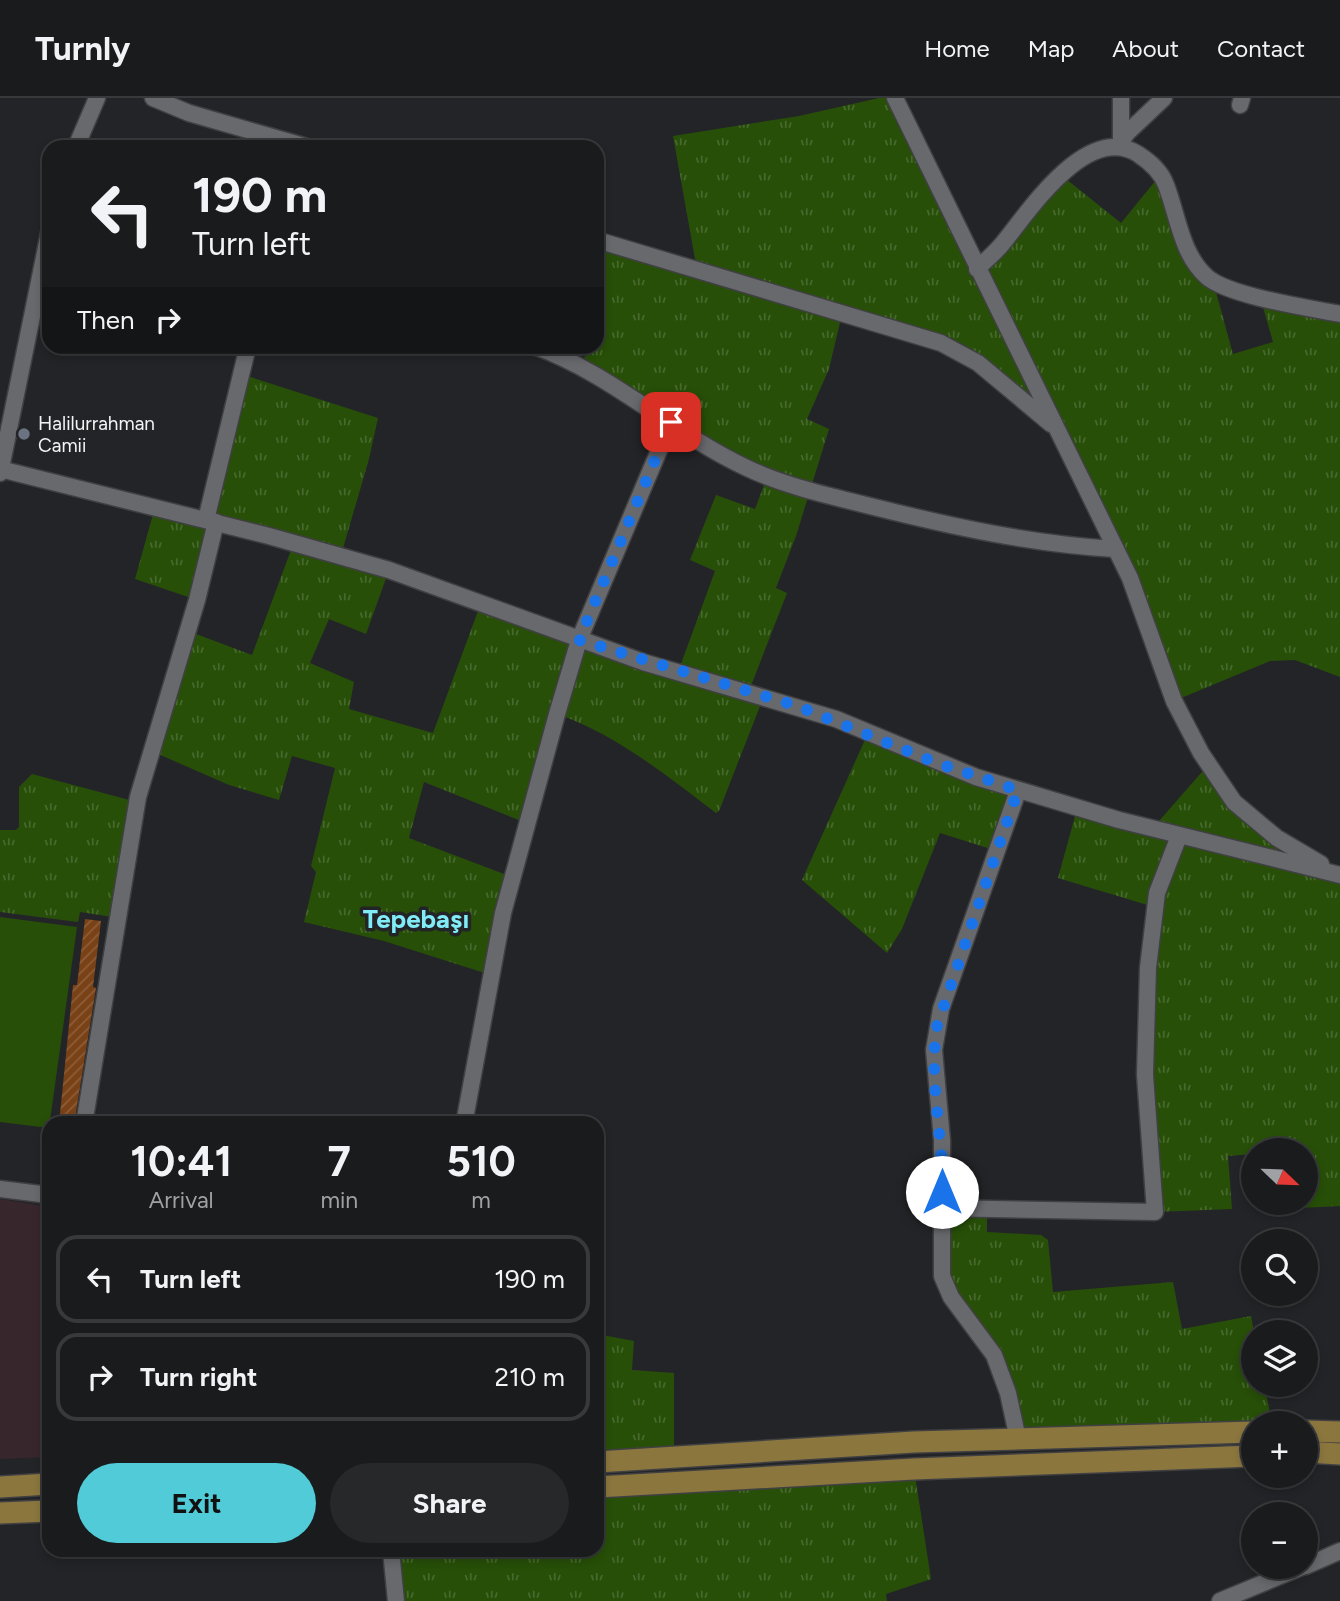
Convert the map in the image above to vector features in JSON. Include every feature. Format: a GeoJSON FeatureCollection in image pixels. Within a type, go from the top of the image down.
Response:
{"type":"FeatureCollection","features":[{"type":"Feature","properties":{"kind":"main road"},"geometry":{"type":"LineString","coordinates":[[1318,1431],[1340,1432]]}},
{"type":"Feature","properties":{"kind":"main road"},"geometry":{"type":"LineString","coordinates":[[604,1462],[1018,1439],[1241,1432]]}},
{"type":"Feature","properties":{"kind":"main road"},"geometry":{"type":"LineString","coordinates":[[1318,1453],[1340,1454]]}},
{"type":"Feature","properties":{"kind":"main road"},"geometry":{"type":"LineString","coordinates":[[604,1487],[914,1469],[1241,1456]]}},
{"type":"Feature","properties":{"kind":"main road"},"geometry":{"type":"LineString","coordinates":[[0,1488],[42,1485]]}},
{"type":"Feature","properties":{"kind":"main road"},"geometry":{"type":"LineString","coordinates":[[0,1513],[42,1511]]}},
{"type":"Feature","properties":{"kind":"street"},"geometry":{"type":"LineString","coordinates":[[79,140],[97,98]]}},
{"type":"Feature","properties":{"kind":"street"},"geometry":{"type":"LineString","coordinates":[[895,98],[976,269],[1115,549],[1143,613],[1174,701],[1221,787],[1234,803],[1277,838],[1340,874]]}},
{"type":"Feature","properties":{"kind":"street"},"geometry":{"type":"LineString","coordinates":[[1120,144],[1121,98]]}},
{"type":"Feature","properties":{"kind":"street"},"geometry":{"type":"LineString","coordinates":[[976,269],[1001,246],[1055,179],[1103,148],[1120,144],[1164,98]]}},
{"type":"Feature","properties":{"kind":"street"},"geometry":{"type":"LineString","coordinates":[[161,99],[228,125],[277,140]]}},
{"type":"Feature","properties":{"kind":"street"},"geometry":{"type":"LineString","coordinates":[[1120,144],[1143,158],[1161,174],[1189,252],[1206,276],[1228,288],[1340,314]]}},
{"type":"Feature","properties":{"kind":"street"},"geometry":{"type":"LineString","coordinates":[[604,242],[942,343],[978,363],[1055,428]]}},
{"type":"Feature","properties":{"kind":"street"},"geometry":{"type":"LineString","coordinates":[[42,267],[0,471],[211,521],[389,570],[579,640],[797,706],[937,763],[1018,790],[1179,835],[1340,874]]}},
{"type":"Feature","properties":{"kind":"street"},"geometry":{"type":"LineString","coordinates":[[85,1116],[138,797],[149,750],[184,645],[246,354]]}},
{"type":"Feature","properties":{"kind":"street"},"geometry":{"type":"LineString","coordinates":[[551,354],[593,374],[745,467],[821,494],[1008,538],[1115,549]]}},
{"type":"Feature","properties":{"kind":"street"},"geometry":{"type":"LineString","coordinates":[[465,1116],[503,913],[579,640],[671,422]]}},
{"type":"Feature","properties":{"kind":"street"},"geometry":{"type":"LineString","coordinates":[[1018,790],[937,1026],[934,1050],[942,1140],[942,1276],[951,1297],[994,1355],[1010,1402],[1018,1439]]}},
{"type":"Feature","properties":{"kind":"street"},"geometry":{"type":"LineString","coordinates":[[942,1208],[1155,1212],[1145,1075],[1147,968],[1157,893],[1179,835]]}},
{"type":"Feature","properties":{"kind":"street"},"geometry":{"type":"LineString","coordinates":[[0,1189],[42,1194]]}},
{"type":"Feature","properties":{"kind":"street"},"geometry":{"type":"LineString","coordinates":[[1318,1560],[1340,1551]]}},
{"type":"Feature","properties":{"kind":"street"},"geometry":{"type":"LineString","coordinates":[[392,1557],[396,1601]]}},
{"type":"Feature","properties":{"kind":"street"},"geometry":{"type":"LineString","coordinates":[[1220,1601],[1273,1579]]}},
{"type":"Feature","properties":{"kind":"shaded area"},"geometry":{"type":"Polygon","coordinates":[[[0,1199],[42,1206],[42,1457],[0,1459],[0,1199]]]}},
{"type":"Feature","properties":{"kind":"green space"},"geometry":{"type":"Polygon","coordinates":[[[879,98],[895,98],[977,268],[1061,175],[1121,223],[1161,174],[1179,227],[1213,281],[1233,354],[1273,342],[1260,297],[1340,314],[1340,677],[1295,660],[1270,661],[1174,701],[1158,657],[1055,428],[978,363],[842,314],[829,369],[807,419],[829,429],[796,536],[776,588],[787,593],[749,691],[764,696],[719,811],[716,813],[620,744],[579,722],[557,714],[526,823],[424,782],[409,838],[512,877],[491,975],[384,941],[304,922],[316,872],[311,866],[335,768],[292,756],[279,800],[229,785],[149,750],[188,631],[252,655],[294,542],[216,522],[197,600],[135,579],[155,507],[205,520],[241,374],[378,418],[341,555],[389,570],[366,634],[329,619],[310,663],[354,682],[349,709],[433,733],[481,603],[678,672],[715,571],[690,560],[716,495],[755,509],[767,477],[582,368],[585,354],[604,354],[604,242],[697,270],[673,136],[799,116],[879,98]]]}},
{"type":"Feature","properties":{"kind":"green space"},"geometry":{"type":"Polygon","coordinates":[[[868,733],[1018,791],[997,851],[940,833],[902,929],[887,953],[802,880],[868,733]]]}},
{"type":"Feature","properties":{"kind":"green space"},"geometry":{"type":"Polygon","coordinates":[[[1208,765],[1234,803],[1340,874],[1340,1206],[1318,1207],[1318,1138],[1241,1138],[1241,1155],[1228,1156],[1232,1209],[1155,1212],[1148,1128],[1154,907],[1058,878],[1077,809],[1152,829],[1208,765]]]}},
{"type":"Feature","properties":{"kind":"green space"},"geometry":{"type":"Polygon","coordinates":[[[32,774],[137,802],[119,918],[80,912],[78,922],[0,912],[0,830],[16,830],[19,827],[19,787],[32,774]]]}},
{"type":"Feature","properties":{"kind":"green space"},"geometry":{"type":"Polygon","coordinates":[[[0,917],[77,927],[51,1116],[42,1116],[42,1127],[0,1122],[0,917]]]}},
{"type":"Feature","properties":{"kind":"green space"},"geometry":{"type":"Polygon","coordinates":[[[942,1208],[987,1210],[987,1232],[1041,1235],[1048,1240],[1053,1292],[1173,1282],[1182,1329],[1251,1316],[1252,1320],[1241,1320],[1241,1397],[1267,1397],[1270,1411],[1241,1411],[1241,1425],[1018,1439],[1008,1393],[951,1297],[942,1208]]]}},
{"type":"Feature","properties":{"kind":"green space"},"geometry":{"type":"Polygon","coordinates":[[[604,1335],[634,1341],[632,1370],[674,1373],[674,1457],[604,1462],[604,1335]]]}},
{"type":"Feature","properties":{"kind":"green space"},"geometry":{"type":"Polygon","coordinates":[[[914,1469],[931,1579],[886,1594],[887,1601],[396,1601],[392,1557],[604,1557],[604,1487],[914,1469]]]}},
{"type":"Feature","properties":{"kind":"building"},"geometry":{"type":"Polygon","coordinates":[[[85,919],[101,921],[93,987],[96,988],[75,1116],[60,1116],[73,985],[77,985],[85,919]]]}},
{"type":"Feature","properties":{"kind":"place","name":"Halilurrahman Camii"},"geometry":{"type":"Point","coordinates":[24,434]}},
{"type":"Feature","properties":{"kind":"district","name":"Tepebaşı"},"geometry":{"type":"Point","coordinates":[416,919]}},
{"type":"Feature","properties":{"kind":"route"},"geometry":{"type":"LineString","coordinates":[[671,422],[579,640],[643,662],[836,719],[937,763],[1018,790],[937,1026],[934,1050],[942,1140],[942,1192]]}}]}
